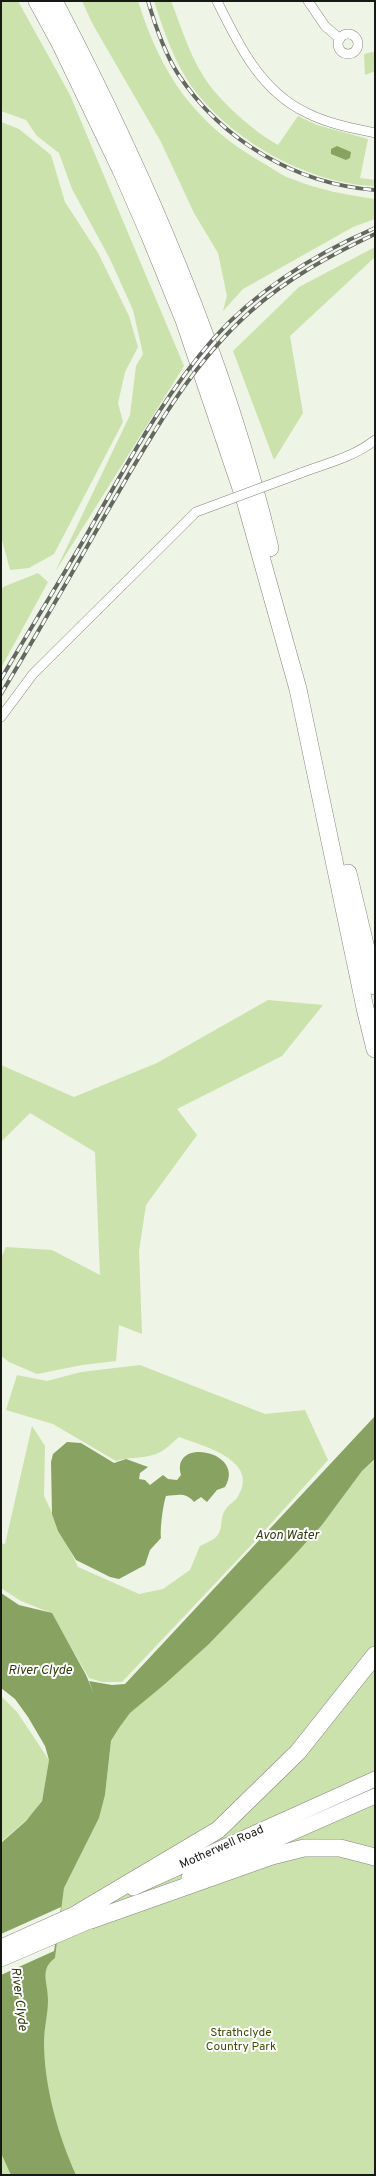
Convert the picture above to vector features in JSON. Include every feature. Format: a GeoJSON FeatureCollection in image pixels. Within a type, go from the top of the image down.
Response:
{"type":"FeatureCollection","features":[{"type":"Feature","properties":{"kind":"highway"},"geometry":{"type":"LineString","coordinates":[[37,1],[61,45],[111,149],[149,234],[184,320],[245,500],[298,689],[365,1008],[375,1049]]}},
{"type":"Feature","properties":{"kind":"highway"},"geometry":{"type":"LineString","coordinates":[[54,1],[92,73],[163,226],[201,324],[257,492],[375,986]]}},
{"type":"Feature","properties":{"kind":"highway"},"geometry":{"type":"LineString","coordinates":[[78,1919],[218,1830],[298,1752],[375,1655]]}},
{"type":"Feature","properties":{"kind":"highway"},"geometry":{"type":"LineString","coordinates":[[312,1733],[375,1669]]}},
{"type":"Feature","properties":{"kind":"highway"},"geometry":{"type":"LineString","coordinates":[[78,1919],[272,1856],[304,1848],[340,1848],[375,1857]]}},
{"type":"Feature","properties":{"kind":"main road","name":"Motherwell Road"},"geometry":{"type":"LineString","coordinates":[[78,1919],[375,1779]]}},
{"type":"Feature","properties":{"kind":"main road","name":"Motherwell Road"},"geometry":{"type":"LineString","coordinates":[[78,1919],[375,1796]]}},
{"type":"Feature","properties":{"kind":"main road"},"geometry":{"type":"LineString","coordinates":[[1,1947],[78,1919]]}},
{"type":"Feature","properties":{"kind":"main road"},"geometry":{"type":"LineString","coordinates":[[1,1959],[78,1919]]}},
{"type":"Feature","properties":{"kind":"street"},"geometry":{"type":"LineString","coordinates":[[217,1],[246,58],[279,94],[292,105],[322,120],[375,133]]}},
{"type":"Feature","properties":{"kind":"street"},"geometry":{"type":"LineString","coordinates":[[308,1],[325,26],[340,39]]}},
{"type":"Feature","properties":{"kind":"street"},"geometry":{"type":"LineString","coordinates":[[1,717],[33,674],[196,512],[340,459],[368,446],[375,440]]}},
{"type":"Feature","properties":{"kind":"green space"},"geometry":{"type":"Polygon","coordinates":[[[1,1],[18,1],[70,95],[184,366],[55,572],[130,415],[136,366],[143,354],[133,310],[110,259],[72,189],[59,153],[37,136],[26,120],[1,111],[1,1]]]}},
{"type":"Feature","properties":{"kind":"green space"},"geometry":{"type":"Polygon","coordinates":[[[82,1],[138,1],[147,28],[170,74],[184,95],[218,132],[239,148],[288,178],[323,189],[375,199],[375,219],[353,227],[243,289],[223,311],[227,296],[218,253],[194,213],[161,142],[92,23],[82,1]]]}},
{"type":"Feature","properties":{"kind":"green space"},"geometry":{"type":"Polygon","coordinates":[[[154,1],[171,1],[190,49],[204,77],[218,96],[237,115],[258,132],[278,145],[298,116],[317,125],[368,139],[360,178],[375,180],[375,186],[325,178],[300,169],[253,144],[232,128],[213,111],[196,92],[182,72],[171,49],[154,1]]]}},
{"type":"Feature","properties":{"kind":"green space"},"geometry":{"type":"Polygon","coordinates":[[[372,52],[375,53],[375,71],[365,75],[364,54],[372,52]]]}},
{"type":"Feature","properties":{"kind":"green space"},"geometry":{"type":"Polygon","coordinates":[[[1,122],[19,129],[51,155],[65,202],[98,253],[129,316],[138,347],[125,372],[118,403],[123,422],[54,554],[29,568],[10,570],[1,536],[1,122]]]}},
{"type":"Feature","properties":{"kind":"green space"},"geometry":{"type":"Polygon","coordinates":[[[375,247],[375,257],[290,336],[303,413],[274,460],[233,351],[299,287],[375,247]]]}},
{"type":"Feature","properties":{"kind":"green space"},"geometry":{"type":"Polygon","coordinates":[[[38,573],[48,582],[1,668],[1,591],[3,587],[38,573]]]}},
{"type":"Feature","properties":{"kind":"green space"},"geometry":{"type":"Polygon","coordinates":[[[268,1000],[323,1005],[282,1056],[177,1109],[197,1135],[146,1205],[139,1251],[142,1334],[119,1325],[116,1361],[82,1365],[37,1374],[9,1362],[1,1356],[1,1258],[6,1247],[52,1250],[100,1275],[95,1152],[30,1113],[1,1142],[1,1065],[74,1097],[157,1063],[268,1000]]]}},
{"type":"Feature","properties":{"kind":"green space"},"geometry":{"type":"Polygon","coordinates":[[[140,1365],[265,1414],[305,1410],[328,1460],[258,1538],[122,1682],[102,1682],[89,1678],[51,1613],[21,1601],[1,1588],[1,1543],[5,1544],[32,1426],[45,1446],[44,1496],[78,1567],[139,1594],[163,1589],[190,1570],[200,1546],[213,1540],[220,1531],[224,1512],[237,1498],[243,1485],[242,1474],[236,1465],[227,1457],[215,1450],[179,1437],[159,1453],[146,1457],[116,1461],[53,1424],[6,1410],[17,1375],[47,1381],[81,1372],[140,1365]]]}},
{"type":"Feature","properties":{"kind":"green space","name":"Strathclyde Country Park"},"geometry":{"type":"Polygon","coordinates":[[[375,1460],[375,2175],[1,2175],[1,1990],[45,1969],[48,1963],[55,1958],[64,1888],[99,1818],[105,1795],[111,1742],[130,1713],[209,1644],[291,1559],[322,1525],[362,1471],[375,1460]]]}},
{"type":"Feature","properties":{"kind":"green space"},"geometry":{"type":"Polygon","coordinates":[[[1,1696],[17,1712],[49,1760],[42,1800],[31,1816],[1,1842],[1,1696]]]}},
{"type":"Feature","properties":{"kind":"water"},"geometry":{"type":"Polygon","coordinates":[[[337,146],[351,152],[350,158],[346,160],[331,154],[331,149],[337,146]]]}},
{"type":"Feature","properties":{"kind":"water","name":"River Clyde"},"geometry":{"type":"Polygon","coordinates":[[[375,1416],[375,1459],[362,1471],[322,1525],[209,1644],[130,1713],[111,1741],[105,1795],[99,1818],[64,1888],[55,1958],[47,1967],[46,1972],[48,2000],[44,2042],[46,2076],[53,2110],[63,2144],[76,2175],[11,2175],[1,2153],[1,1843],[26,1821],[42,1801],[49,1760],[45,1746],[28,1717],[15,1699],[1,1688],[1,1593],[19,1605],[52,1613],[86,1675],[94,1694],[89,1681],[112,1685],[125,1684],[375,1416]]]}},
{"type":"Feature","properties":{"kind":"water"},"geometry":{"type":"Polygon","coordinates":[[[67,1442],[81,1443],[114,1463],[126,1459],[148,1467],[140,1473],[139,1479],[145,1480],[150,1485],[163,1475],[168,1479],[177,1480],[181,1475],[181,1463],[186,1455],[196,1452],[207,1453],[218,1457],[226,1464],[229,1475],[225,1487],[217,1490],[207,1502],[201,1497],[194,1502],[185,1495],[166,1496],[162,1517],[161,1538],[150,1550],[145,1565],[119,1579],[110,1577],[76,1560],[58,1531],[52,1514],[51,1462],[53,1454],[67,1442]]]}},
{"type":"Feature","properties":{"kind":"pier"},"geometry":{"type":"Polygon","coordinates":[[[61,1907],[54,1951],[1,1975],[1,1934],[61,1907]]]}},
{"type":"Feature","properties":{"kind":"railway"},"geometry":{"type":"LineString","coordinates":[[148,1],[164,48],[173,66],[196,98],[216,120],[239,139],[263,155],[290,168],[317,179],[346,186],[375,190]]}},
{"type":"Feature","properties":{"kind":"railway"},"geometry":{"type":"LineString","coordinates":[[1,679],[145,434],[178,384],[214,338],[249,304],[288,274],[331,249],[375,228]]}},
{"type":"Feature","properties":{"kind":"railway"},"geometry":{"type":"LineString","coordinates":[[1,694],[157,427],[209,354],[251,311],[280,288],[310,268],[375,234]]}},
{"type":"Feature","properties":{"kind":"water label","name":"Avon Water"},"geometry":{"type":"Point","coordinates":[287,1536]}}]}
